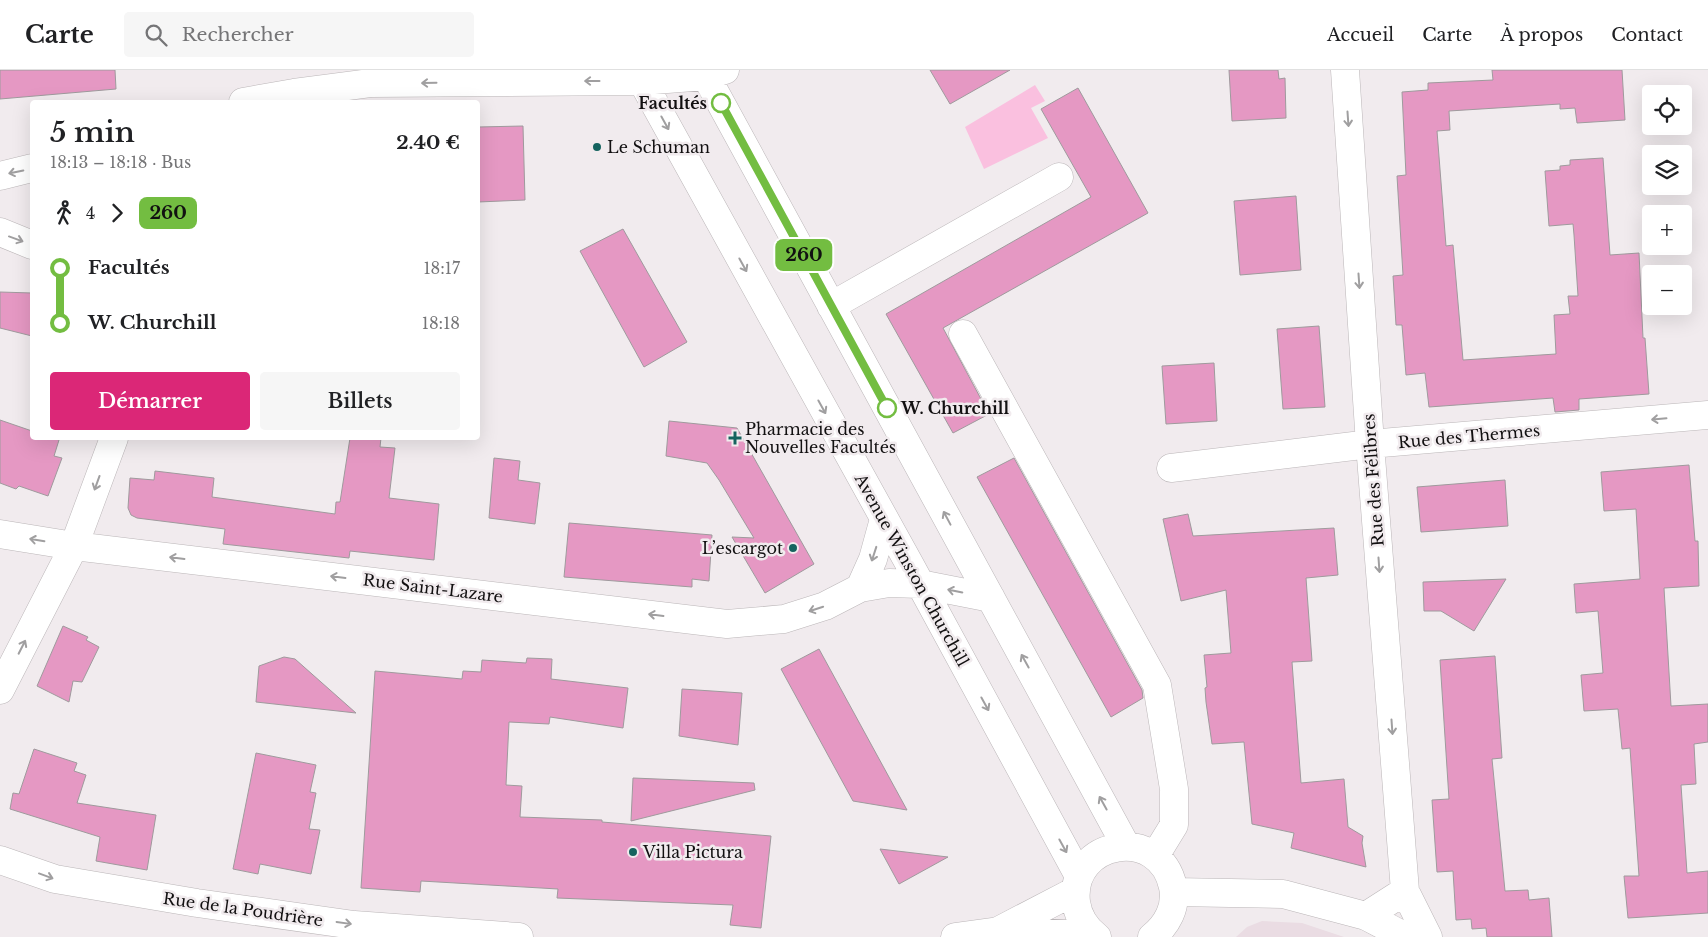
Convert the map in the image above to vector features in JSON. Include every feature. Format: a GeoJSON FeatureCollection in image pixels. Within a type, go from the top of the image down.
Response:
{"type":"FeatureCollection","features":[{"type":"Feature","properties":{"kind":"street","name":"Rue des Félibres"},"geometry":{"type":"LineString","coordinates":[[1345,70],[1370,444],[1405,891],[1428,937]]}},
{"type":"Feature","properties":{"kind":"street"},"geometry":{"type":"LineString","coordinates":[[254,100],[370,83],[716,73],[831,306],[1126,846]]}},
{"type":"Feature","properties":{"kind":"street","name":"Avenue Winston Churchill"},"geometry":{"type":"LineString","coordinates":[[638,75],[920,584],[1077,884],[1078,913],[1094,934]]}},
{"type":"Feature","properties":{"kind":"street"},"geometry":{"type":"LineString","coordinates":[[0,176],[30,168]]}},
{"type":"Feature","properties":{"kind":"street"},"geometry":{"type":"LineString","coordinates":[[831,306],[1060,177]]}},
{"type":"Feature","properties":{"kind":"street"},"geometry":{"type":"LineString","coordinates":[[0,232],[30,244]]}},
{"type":"Feature","properties":{"kind":"street"},"geometry":{"type":"LineString","coordinates":[[963,334],[1157,685],[1174,789],[1174,825],[1155,856]]}},
{"type":"Feature","properties":{"kind":"street","name":"Rue des Thermes"},"geometry":{"type":"LineString","coordinates":[[1171,468],[1370,444],[1708,415]]}},
{"type":"Feature","properties":{"kind":"street"},"geometry":{"type":"LineString","coordinates":[[0,690],[74,546],[113,440]]}},
{"type":"Feature","properties":{"kind":"street"},"geometry":{"type":"LineString","coordinates":[[860,588],[872,560],[884,519]]}},
{"type":"Feature","properties":{"kind":"street","name":"Rue Saint-Lazare"},"geometry":{"type":"LineString","coordinates":[[0,534],[74,546],[727,624],[784,619],[825,606],[860,588],[889,583],[920,584],[991,598]]}},
{"type":"Feature","properties":{"kind":"street"},"geometry":{"type":"LineString","coordinates":[[999,931],[1077,884],[1092,859],[1110,848],[1126,846],[1142,849],[1155,856],[1164,866],[1171,878],[1176,915]]}},
{"type":"Feature","properties":{"kind":"street","name":"Rue de la Poudrière"},"geometry":{"type":"LineString","coordinates":[[0,860],[55,880],[197,903],[354,925],[519,937]]}},
{"type":"Feature","properties":{"kind":"street"},"geometry":{"type":"LineString","coordinates":[[1366,916],[1405,891]]}},
{"type":"Feature","properties":{"kind":"street"},"geometry":{"type":"LineString","coordinates":[[1152,937],[1176,915],[1282,894],[1366,916],[1406,937]]}},
{"type":"Feature","properties":{"kind":"street"},"geometry":{"type":"LineString","coordinates":[[955,937],[999,931],[1094,934]]}},
{"type":"Feature","properties":{"kind":"shaded area"},"geometry":{"type":"Polygon","coordinates":[[[1035,85],[1045,101],[1031,108],[1048,138],[984,169],[965,127],[1035,85]]]}},
{"type":"Feature","properties":{"kind":"shaded area"},"geometry":{"type":"Polygon","coordinates":[[[1262,921],[1302,923],[1344,937],[1236,937],[1247,927],[1262,921]]]}},
{"type":"Feature","properties":{"kind":"building"},"geometry":{"type":"Polygon","coordinates":[[[0,70],[115,70],[116,89],[0,99],[0,70]]]}},
{"type":"Feature","properties":{"kind":"building"},"geometry":{"type":"Polygon","coordinates":[[[930,70],[1010,70],[950,104],[930,70]]]}},
{"type":"Feature","properties":{"kind":"building"},"geometry":{"type":"Polygon","coordinates":[[[1229,70],[1278,70],[1279,79],[1285,78],[1286,118],[1232,121],[1229,70]]]}},
{"type":"Feature","properties":{"kind":"building"},"geometry":{"type":"Polygon","coordinates":[[[1492,70],[1622,70],[1625,120],[1577,123],[1575,108],[1560,109],[1560,104],[1449,111],[1450,130],[1437,131],[1446,246],[1453,245],[1463,360],[1556,354],[1554,315],[1570,314],[1568,296],[1578,296],[1573,224],[1549,226],[1545,171],[1560,170],[1560,166],[1570,165],[1570,160],[1603,158],[1610,255],[1639,253],[1643,338],[1645,338],[1649,394],[1579,399],[1579,410],[1555,412],[1553,398],[1429,407],[1425,373],[1406,375],[1402,325],[1396,325],[1393,276],[1403,275],[1397,176],[1406,175],[1402,92],[1428,90],[1428,83],[1493,80],[1492,70]]]}},
{"type":"Feature","properties":{"kind":"building"},"geometry":{"type":"Polygon","coordinates":[[[1078,88],[1148,213],[943,328],[989,414],[953,433],[886,314],[1091,197],[1041,109],[1078,88]]]}},
{"type":"Feature","properties":{"kind":"building"},"geometry":{"type":"Polygon","coordinates":[[[523,126],[525,200],[480,202],[480,127],[523,126]]]}},
{"type":"Feature","properties":{"kind":"building"},"geometry":{"type":"Polygon","coordinates":[[[1296,196],[1301,270],[1240,275],[1234,201],[1296,196]]]}},
{"type":"Feature","properties":{"kind":"building"},"geometry":{"type":"Polygon","coordinates":[[[623,229],[687,342],[644,367],[580,251],[623,229]]]}},
{"type":"Feature","properties":{"kind":"building"},"geometry":{"type":"Polygon","coordinates":[[[0,292],[30,293],[30,336],[0,328],[0,292]]]}},
{"type":"Feature","properties":{"kind":"building"},"geometry":{"type":"Polygon","coordinates":[[[1319,326],[1325,407],[1283,409],[1277,329],[1319,326]]]}},
{"type":"Feature","properties":{"kind":"building"},"geometry":{"type":"Polygon","coordinates":[[[1214,363],[1217,421],[1166,424],[1162,366],[1214,363]]]}},
{"type":"Feature","properties":{"kind":"building"},"geometry":{"type":"Polygon","coordinates":[[[0,420],[30,430],[30,440],[59,440],[54,456],[62,458],[48,496],[19,486],[16,489],[0,483],[0,420]]]}},
{"type":"Feature","properties":{"kind":"building"},"geometry":{"type":"Polygon","coordinates":[[[669,421],[737,428],[814,564],[765,593],[732,537],[754,538],[707,463],[666,456],[669,421]]]}},
{"type":"Feature","properties":{"kind":"building"},"geometry":{"type":"Polygon","coordinates":[[[350,440],[381,440],[380,447],[395,448],[389,498],[439,504],[434,560],[350,551],[349,558],[223,544],[225,529],[137,518],[131,515],[128,508],[130,478],[154,480],[155,471],[214,478],[212,497],[335,514],[336,502],[340,502],[350,440]]]}},
{"type":"Feature","properties":{"kind":"building"},"geometry":{"type":"Polygon","coordinates":[[[494,458],[520,461],[518,480],[540,483],[535,524],[489,518],[494,458]]]}},
{"type":"Feature","properties":{"kind":"building"},"geometry":{"type":"Polygon","coordinates":[[[1014,458],[1142,690],[1143,698],[1111,717],[977,477],[1014,458]]]}},
{"type":"Feature","properties":{"kind":"building"},"geometry":{"type":"Polygon","coordinates":[[[1689,465],[1695,541],[1698,541],[1699,586],[1664,588],[1671,706],[1708,704],[1708,742],[1694,744],[1696,784],[1681,785],[1687,873],[1708,871],[1708,913],[1628,918],[1624,876],[1639,876],[1630,748],[1622,749],[1618,709],[1584,711],[1581,675],[1603,673],[1598,611],[1576,613],[1574,584],[1640,579],[1636,509],[1604,511],[1601,472],[1689,465]]]}},
{"type":"Feature","properties":{"kind":"building"},"geometry":{"type":"Polygon","coordinates":[[[1505,480],[1508,526],[1421,532],[1417,487],[1505,480]]]}},
{"type":"Feature","properties":{"kind":"building"},"geometry":{"type":"Polygon","coordinates":[[[1188,514],[1193,536],[1334,528],[1338,575],[1306,578],[1312,661],[1292,662],[1301,783],[1344,779],[1348,827],[1363,836],[1362,843],[1366,867],[1291,848],[1294,833],[1252,824],[1244,742],[1212,744],[1206,702],[1205,688],[1207,687],[1204,655],[1231,653],[1226,590],[1181,601],[1163,519],[1188,514]]]}},
{"type":"Feature","properties":{"kind":"building"},"geometry":{"type":"Polygon","coordinates":[[[569,523],[712,535],[709,581],[692,579],[692,587],[564,577],[569,523]]]}},
{"type":"Feature","properties":{"kind":"building"},"geometry":{"type":"Polygon","coordinates":[[[1506,579],[1474,631],[1441,611],[1424,611],[1423,582],[1506,579]]]}},
{"type":"Feature","properties":{"kind":"building"},"geometry":{"type":"Polygon","coordinates":[[[63,626],[88,637],[86,640],[99,647],[82,682],[73,681],[69,702],[37,686],[63,626]]]}},
{"type":"Feature","properties":{"kind":"building"},"geometry":{"type":"Polygon","coordinates":[[[819,649],[907,810],[853,801],[781,669],[819,649]]]}},
{"type":"Feature","properties":{"kind":"building"},"geometry":{"type":"Polygon","coordinates":[[[1495,656],[1502,758],[1492,759],[1505,891],[1528,890],[1529,900],[1549,898],[1552,937],[1487,937],[1486,928],[1472,929],[1471,919],[1456,920],[1453,871],[1437,872],[1432,800],[1449,799],[1440,660],[1495,656]]]}},
{"type":"Feature","properties":{"kind":"building"},"geometry":{"type":"Polygon","coordinates":[[[284,657],[295,659],[356,713],[256,702],[259,666],[284,657]]]}},
{"type":"Feature","properties":{"kind":"building"},"geometry":{"type":"Polygon","coordinates":[[[527,658],[552,659],[551,679],[628,688],[623,728],[550,717],[549,724],[509,722],[506,785],[522,786],[520,817],[602,820],[602,822],[771,836],[761,928],[730,925],[733,905],[557,898],[558,889],[421,881],[420,892],[361,888],[375,671],[462,679],[463,671],[481,672],[482,660],[526,663],[527,658]]]}},
{"type":"Feature","properties":{"kind":"building"},"geometry":{"type":"Polygon","coordinates":[[[682,689],[742,693],[738,745],[679,736],[682,689]]]}},
{"type":"Feature","properties":{"kind":"building"},"geometry":{"type":"Polygon","coordinates":[[[34,749],[77,763],[74,771],[86,775],[77,803],[156,815],[147,870],[96,861],[100,837],[10,809],[13,793],[19,794],[34,749]]]}},
{"type":"Feature","properties":{"kind":"building"},"geometry":{"type":"Polygon","coordinates":[[[256,753],[316,765],[310,792],[316,793],[309,829],[320,830],[311,874],[260,864],[258,874],[233,869],[256,753]]]}},
{"type":"Feature","properties":{"kind":"building"},"geometry":{"type":"Polygon","coordinates":[[[633,778],[754,783],[755,790],[631,821],[633,778]]]}},
{"type":"Feature","properties":{"kind":"building"},"geometry":{"type":"Polygon","coordinates":[[[880,849],[948,857],[899,884],[880,849]]]}},
{"type":"Feature","properties":{"kind":"bus line","name":"260"},"geometry":{"type":"LineString","coordinates":[[721,103],[887,408]]}},
{"type":"Feature","properties":{"kind":"place","name":"Facultés"},"geometry":{"type":"Point","coordinates":[721,103]}},
{"type":"Feature","properties":{"kind":"place","name":"Le Schuman"},"geometry":{"type":"Point","coordinates":[597,147]}},
{"type":"Feature","properties":{"kind":"place","name":"W. Churchill"},"geometry":{"type":"Point","coordinates":[887,408]}},
{"type":"Feature","properties":{"kind":"place","name":"Pharmacie des Nouvelles Facultés"},"geometry":{"type":"Point","coordinates":[735,438]}},
{"type":"Feature","properties":{"kind":"place","name":"L’escargot"},"geometry":{"type":"Point","coordinates":[793,548]}},
{"type":"Feature","properties":{"kind":"place","name":"Villa Pictura"},"geometry":{"type":"Point","coordinates":[633,852]}}]}
